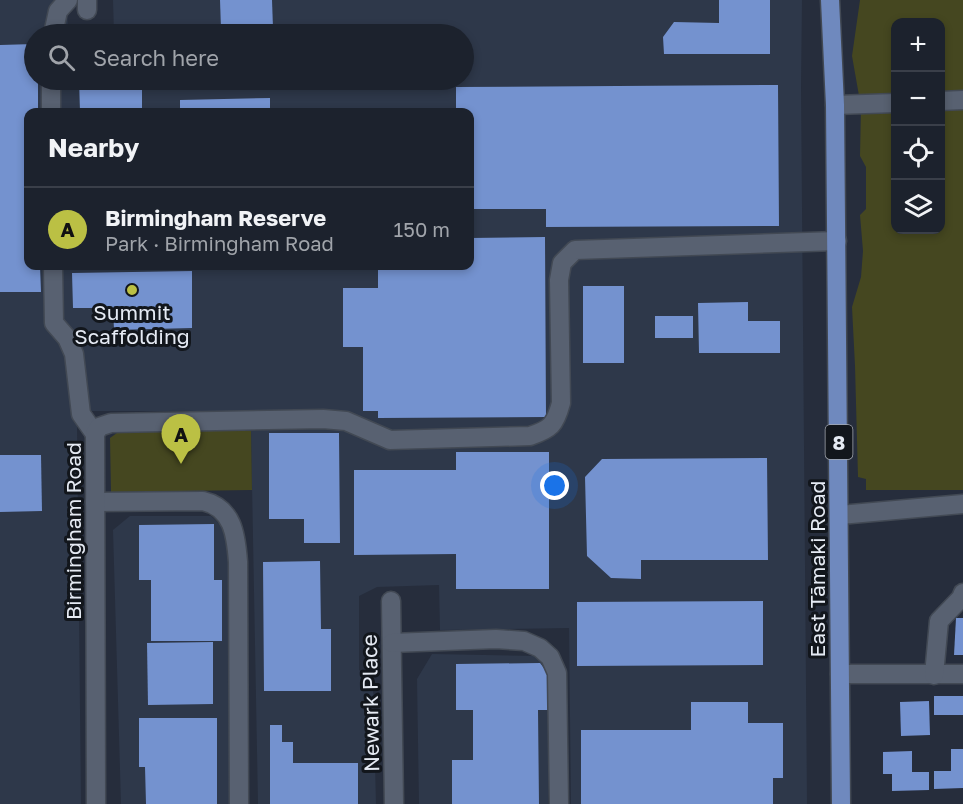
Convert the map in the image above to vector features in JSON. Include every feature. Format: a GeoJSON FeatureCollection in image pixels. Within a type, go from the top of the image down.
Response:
{"type":"FeatureCollection","features":[{"type":"Feature","properties":{"kind":"main road","name":"East Tāmaki Road"},"geometry":{"type":"LineString","coordinates":[[830,0],[835,81],[842,804]]}},
{"type":"Feature","properties":{"kind":"main road","name":"East Tāmaki Road"},"geometry":{"type":"LineString","coordinates":[[835,81],[843,0]]}},
{"type":"Feature","properties":{"kind":"street"},"geometry":{"type":"LineString","coordinates":[[55,24],[58,11],[68,0]]}},
{"type":"Feature","properties":{"kind":"street"},"geometry":{"type":"LineString","coordinates":[[51,90],[51,108]]}},
{"type":"Feature","properties":{"kind":"street"},"geometry":{"type":"LineString","coordinates":[[945,101],[963,100]]}},
{"type":"Feature","properties":{"kind":"street"},"geometry":{"type":"LineString","coordinates":[[835,105],[891,103]]}},
{"type":"Feature","properties":{"kind":"street","name":"Birmingham Road"},"geometry":{"type":"LineString","coordinates":[[96,804],[94,434],[99,428],[111,423],[323,418],[345,421],[390,440],[530,436],[545,431],[556,422],[561,403],[559,280],[562,263],[575,250],[837,241]]}},
{"type":"Feature","properties":{"kind":"street"},"geometry":{"type":"LineString","coordinates":[[53,270],[54,323],[67,338],[74,354],[81,414],[94,434]]}},
{"type":"Feature","properties":{"kind":"street"},"geometry":{"type":"LineString","coordinates":[[95,502],[202,501],[223,511],[231,523],[236,538],[238,562],[239,804]]}},
{"type":"Feature","properties":{"kind":"street"},"geometry":{"type":"LineString","coordinates":[[840,515],[963,504]]}},
{"type":"Feature","properties":{"kind":"street"},"geometry":{"type":"LineString","coordinates":[[934,675],[939,621],[963,593]]}},
{"type":"Feature","properties":{"kind":"street","name":"Newark Place"},"geometry":{"type":"LineString","coordinates":[[391,602],[394,804]]}},
{"type":"Feature","properties":{"kind":"street"},"geometry":{"type":"LineString","coordinates":[[392,643],[496,639],[524,641],[540,648],[550,657],[557,673],[559,804]]}},
{"type":"Feature","properties":{"kind":"street"},"geometry":{"type":"LineString","coordinates":[[840,674],[963,675]]}},
{"type":"Feature","properties":{"kind":"shaded area"},"geometry":{"type":"Polygon","coordinates":[[[0,0],[67,0],[68,24],[24,24],[24,90],[474,90],[474,24],[114,24],[113,0],[802,0],[807,804],[571,804],[569,628],[440,630],[439,585],[377,587],[359,596],[359,670],[373,683],[376,804],[258,804],[251,431],[276,429],[275,411],[91,411],[77,424],[81,804],[0,804],[0,0]]]}},
{"type":"Feature","properties":{"kind":"shaded area"},"geometry":{"type":"Polygon","coordinates":[[[130,516],[211,516],[224,528],[229,544],[234,804],[121,804],[113,530],[130,516]]]}},
{"type":"Feature","properties":{"kind":"shaded area"},"geometry":{"type":"Polygon","coordinates":[[[432,654],[537,656],[550,671],[548,804],[419,804],[417,679],[432,654]]]}},
{"type":"Feature","properties":{"kind":"green space"},"geometry":{"type":"Polygon","coordinates":[[[860,0],[963,0],[963,490],[866,490],[866,479],[858,477],[852,307],[861,277],[863,251],[860,215],[866,209],[866,167],[860,156],[861,107],[852,56],[860,0]]]}},
{"type":"Feature","properties":{"kind":"green space"},"geometry":{"type":"Polygon","coordinates":[[[121,430],[251,431],[252,490],[111,492],[110,438],[121,430]]]}},
{"type":"Feature","properties":{"kind":"building"},"geometry":{"type":"Polygon","coordinates":[[[220,0],[272,0],[273,24],[221,24],[220,0]]]}},
{"type":"Feature","properties":{"kind":"building"},"geometry":{"type":"Polygon","coordinates":[[[719,0],[770,0],[770,54],[664,54],[663,37],[674,22],[719,23],[719,0]]]}},
{"type":"Feature","properties":{"kind":"building"},"geometry":{"type":"Polygon","coordinates":[[[24,44],[24,90],[38,90],[38,108],[24,108],[24,270],[40,270],[41,292],[0,292],[0,45],[24,44]]]}},
{"type":"Feature","properties":{"kind":"building"},"geometry":{"type":"Polygon","coordinates":[[[778,85],[779,226],[546,227],[546,209],[474,209],[474,108],[456,108],[456,90],[474,90],[474,87],[778,85]]]}},
{"type":"Feature","properties":{"kind":"building"},"geometry":{"type":"Polygon","coordinates":[[[79,90],[142,90],[142,108],[80,108],[79,90]]]}},
{"type":"Feature","properties":{"kind":"building"},"geometry":{"type":"Polygon","coordinates":[[[270,98],[270,108],[180,108],[180,100],[270,98]]]}},
{"type":"Feature","properties":{"kind":"building"},"geometry":{"type":"Polygon","coordinates":[[[545,237],[546,417],[378,418],[378,411],[363,411],[363,347],[343,347],[343,288],[378,288],[378,270],[474,270],[474,238],[545,237]]]}},
{"type":"Feature","properties":{"kind":"building","name":"Summit Scaffolding"},"geometry":{"type":"Polygon","coordinates":[[[192,271],[192,328],[114,330],[113,308],[73,308],[72,273],[192,271]]]}},
{"type":"Feature","properties":{"kind":"building"},"geometry":{"type":"Polygon","coordinates":[[[583,286],[624,286],[624,363],[583,363],[583,286]]]}},
{"type":"Feature","properties":{"kind":"building"},"geometry":{"type":"Polygon","coordinates":[[[748,302],[748,321],[780,321],[780,353],[699,353],[698,303],[748,302]]]}},
{"type":"Feature","properties":{"kind":"building"},"geometry":{"type":"Polygon","coordinates":[[[655,316],[693,316],[693,338],[655,338],[655,316]]]}},
{"type":"Feature","properties":{"kind":"building"},"geometry":{"type":"Polygon","coordinates":[[[269,433],[339,433],[340,543],[304,543],[304,519],[269,519],[269,433]]]}},
{"type":"Feature","properties":{"kind":"building"},"geometry":{"type":"Polygon","coordinates":[[[456,452],[549,452],[549,589],[456,589],[456,554],[354,555],[354,470],[456,470],[456,452]]]}},
{"type":"Feature","properties":{"kind":"building"},"geometry":{"type":"Polygon","coordinates":[[[0,455],[41,455],[42,511],[0,512],[0,455]]]}},
{"type":"Feature","properties":{"kind":"building"},"geometry":{"type":"Polygon","coordinates":[[[767,458],[768,560],[641,560],[641,579],[611,578],[587,556],[585,477],[602,459],[767,458]]]}},
{"type":"Feature","properties":{"kind":"building"},"geometry":{"type":"Polygon","coordinates":[[[214,524],[214,580],[222,580],[222,641],[151,641],[151,580],[139,580],[139,525],[214,524]]]}},
{"type":"Feature","properties":{"kind":"building"},"geometry":{"type":"Polygon","coordinates":[[[320,561],[321,629],[331,629],[331,691],[264,691],[263,562],[320,561]]]}},
{"type":"Feature","properties":{"kind":"building"},"geometry":{"type":"Polygon","coordinates":[[[763,601],[763,665],[577,666],[577,602],[763,601]]]}},
{"type":"Feature","properties":{"kind":"building"},"geometry":{"type":"Polygon","coordinates":[[[956,618],[963,618],[963,655],[954,655],[956,618]]]}},
{"type":"Feature","properties":{"kind":"building"},"geometry":{"type":"Polygon","coordinates":[[[213,642],[213,704],[148,705],[147,643],[213,642]]]}},
{"type":"Feature","properties":{"kind":"building"},"geometry":{"type":"Polygon","coordinates":[[[540,663],[547,672],[548,710],[538,710],[539,804],[452,804],[452,760],[473,760],[473,710],[456,710],[456,664],[540,663]]]}},
{"type":"Feature","properties":{"kind":"building"},"geometry":{"type":"Polygon","coordinates":[[[934,696],[963,696],[963,715],[934,715],[934,696]]]}},
{"type":"Feature","properties":{"kind":"building"},"geometry":{"type":"Polygon","coordinates":[[[929,701],[930,735],[901,736],[900,702],[929,701]]]}},
{"type":"Feature","properties":{"kind":"building"},"geometry":{"type":"Polygon","coordinates":[[[691,702],[748,702],[748,723],[783,723],[783,778],[773,778],[773,804],[581,804],[581,730],[691,730],[691,702]]]}},
{"type":"Feature","properties":{"kind":"building"},"geometry":{"type":"Polygon","coordinates":[[[139,718],[217,718],[217,804],[146,804],[145,767],[139,767],[139,718]]]}},
{"type":"Feature","properties":{"kind":"building"},"geometry":{"type":"Polygon","coordinates":[[[270,725],[282,725],[282,742],[293,742],[293,763],[358,763],[358,804],[270,804],[270,725]]]}},
{"type":"Feature","properties":{"kind":"building"},"geometry":{"type":"Polygon","coordinates":[[[951,749],[963,749],[963,788],[934,789],[934,771],[951,771],[951,749]]]}},
{"type":"Feature","properties":{"kind":"building"},"geometry":{"type":"Polygon","coordinates":[[[912,751],[912,772],[929,772],[929,790],[892,791],[892,774],[883,774],[883,752],[912,751]]]}},
{"type":"Feature","properties":{"kind":"place","name":"Summit Scaffolding"},"geometry":{"type":"Point","coordinates":[132,290]}},
{"type":"Feature","properties":{"kind":"place","name":"Birmingham Reserve"},"geometry":{"type":"Point","coordinates":[181,464]}}]}
